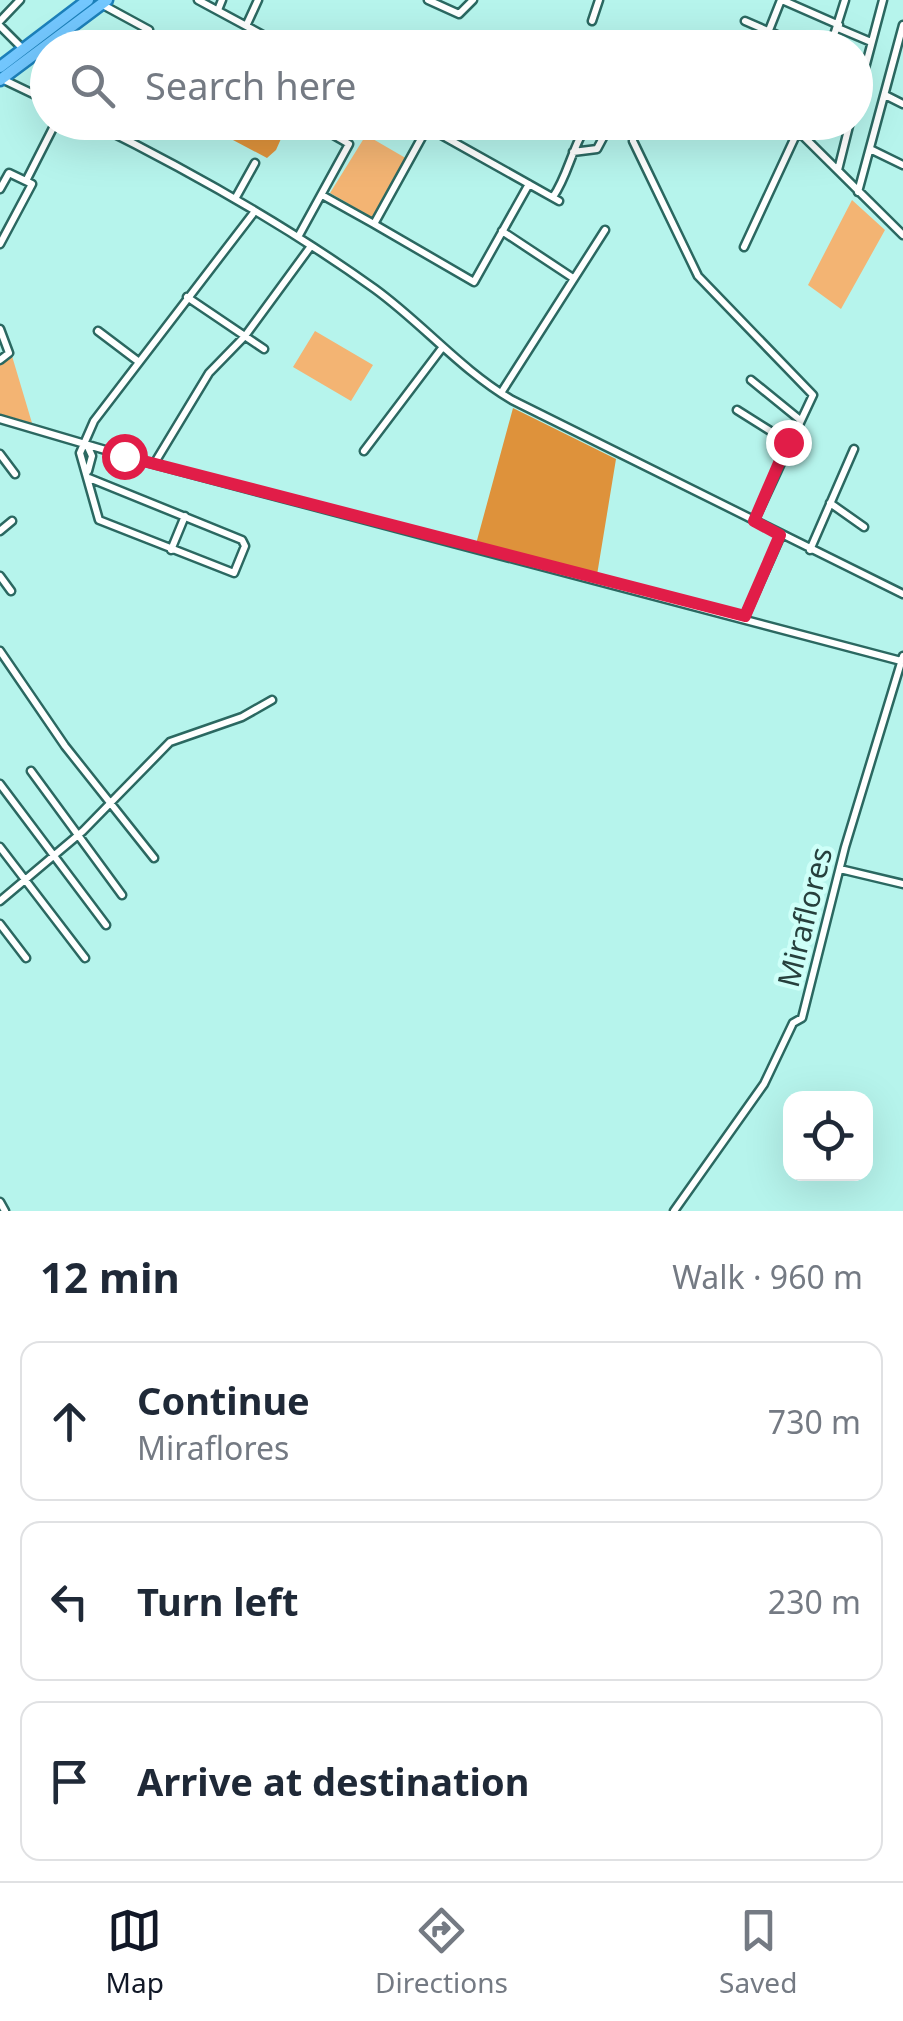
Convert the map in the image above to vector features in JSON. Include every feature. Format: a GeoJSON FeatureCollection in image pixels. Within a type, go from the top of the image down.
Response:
{"type":"FeatureCollection","features":[{"type":"Feature","properties":{"kind":"main road"},"geometry":{"type":"LineString","coordinates":[[48,30],[85,1]]}},
{"type":"Feature","properties":{"kind":"main road"},"geometry":{"type":"LineString","coordinates":[[64,30],[104,2]]}},
{"type":"Feature","properties":{"kind":"main road"},"geometry":{"type":"LineString","coordinates":[[1,75],[30,44]]}},
{"type":"Feature","properties":{"kind":"main road"},"geometry":{"type":"LineString","coordinates":[[1,75],[30,54]]}},
{"type":"Feature","properties":{"kind":"street"},"geometry":{"type":"LineString","coordinates":[[20,0],[0,24],[23,49]]}},
{"type":"Feature","properties":{"kind":"street"},"geometry":{"type":"LineString","coordinates":[[198,0],[257,30]]}},
{"type":"Feature","properties":{"kind":"street"},"geometry":{"type":"LineString","coordinates":[[218,10],[222,0]]}},
{"type":"Feature","properties":{"kind":"street"},"geometry":{"type":"LineString","coordinates":[[247,24],[258,0]]}},
{"type":"Feature","properties":{"kind":"street"},"geometry":{"type":"LineString","coordinates":[[428,0],[458,14],[473,0]]}},
{"type":"Feature","properties":{"kind":"street"},"geometry":{"type":"LineString","coordinates":[[592,21],[599,0]]}},
{"type":"Feature","properties":{"kind":"street"},"geometry":{"type":"LineString","coordinates":[[745,21],[768,30],[782,0],[846,30]]}},
{"type":"Feature","properties":{"kind":"street"},"geometry":{"type":"LineString","coordinates":[[837,30],[846,0]]}},
{"type":"Feature","properties":{"kind":"street"},"geometry":{"type":"LineString","coordinates":[[873,35],[883,0]]}},
{"type":"Feature","properties":{"kind":"street"},"geometry":{"type":"LineString","coordinates":[[104,2],[149,30]]}},
{"type":"Feature","properties":{"kind":"street"},"geometry":{"type":"LineString","coordinates":[[873,138],[903,24]]}},
{"type":"Feature","properties":{"kind":"street"},"geometry":{"type":"LineString","coordinates":[[1,75],[30,91]]}},
{"type":"Feature","properties":{"kind":"street"},"geometry":{"type":"LineString","coordinates":[[885,94],[903,104]]}},
{"type":"Feature","properties":{"kind":"street"},"geometry":{"type":"LineString","coordinates":[[26,181],[47,140]]}},
{"type":"Feature","properties":{"kind":"street"},"geometry":{"type":"LineString","coordinates":[[127,140],[298,237],[387,298],[442,348],[501,393],[903,594]]}},
{"type":"Feature","properties":{"kind":"street"},"geometry":{"type":"LineString","coordinates":[[298,237],[349,144],[342,140]]}},
{"type":"Feature","properties":{"kind":"street"},"geometry":{"type":"LineString","coordinates":[[374,224],[420,140]]}},
{"type":"Feature","properties":{"kind":"street"},"geometry":{"type":"LineString","coordinates":[[449,140],[556,199],[579,140]]}},
{"type":"Feature","properties":{"kind":"street"},"geometry":{"type":"LineString","coordinates":[[573,152],[596,149],[601,140]]}},
{"type":"Feature","properties":{"kind":"street"},"geometry":{"type":"LineString","coordinates":[[744,247],[795,140]]}},
{"type":"Feature","properties":{"kind":"street"},"geometry":{"type":"LineString","coordinates":[[806,140],[903,235]]}},
{"type":"Feature","properties":{"kind":"street"},"geometry":{"type":"LineString","coordinates":[[838,170],[846,140]]}},
{"type":"Feature","properties":{"kind":"street"},"geometry":{"type":"LineString","coordinates":[[858,192],[872,140]]}},
{"type":"Feature","properties":{"kind":"street"},"geometry":{"type":"LineString","coordinates":[[633,142],[698,276],[813,395],[754,521]]}},
{"type":"Feature","properties":{"kind":"street"},"geometry":{"type":"LineString","coordinates":[[870,149],[903,165]]}},
{"type":"Feature","properties":{"kind":"street"},"geometry":{"type":"LineString","coordinates":[[235,199],[255,163]]}},
{"type":"Feature","properties":{"kind":"street"},"geometry":{"type":"LineString","coordinates":[[0,189],[9,172],[32,184],[0,244]]}},
{"type":"Feature","properties":{"kind":"street"},"geometry":{"type":"LineString","coordinates":[[322,195],[474,282],[529,184]]}},
{"type":"Feature","properties":{"kind":"street"},"geometry":{"type":"LineString","coordinates":[[88,476],[242,540],[245,546],[231,574],[99,520],[80,453],[94,422],[254,211]]}},
{"type":"Feature","properties":{"kind":"street"},"geometry":{"type":"LineString","coordinates":[[501,393],[605,230]]}},
{"type":"Feature","properties":{"kind":"street"},"geometry":{"type":"LineString","coordinates":[[502,232],[573,278]]}},
{"type":"Feature","properties":{"kind":"street"},"geometry":{"type":"LineString","coordinates":[[154,464],[209,373],[245,336],[311,246]]}},
{"type":"Feature","properties":{"kind":"street"},"geometry":{"type":"LineString","coordinates":[[187,298],[264,348]]}},
{"type":"Feature","properties":{"kind":"street"},"geometry":{"type":"LineString","coordinates":[[0,329],[9,353],[0,360]]}},
{"type":"Feature","properties":{"kind":"street"},"geometry":{"type":"LineString","coordinates":[[98,331],[139,362]]}},
{"type":"Feature","properties":{"kind":"street"},"geometry":{"type":"LineString","coordinates":[[364,451],[442,348]]}},
{"type":"Feature","properties":{"kind":"street"},"geometry":{"type":"LineString","coordinates":[[751,380],[799,418]]}},
{"type":"Feature","properties":{"kind":"street"},"geometry":{"type":"LineString","coordinates":[[737,410],[788,442]]}},
{"type":"Feature","properties":{"kind":"street","name":"Miraflores"},"geometry":{"type":"LineString","coordinates":[[0,419],[154,464],[902,658],[840,869],[802,1018],[794,1023],[764,1084],[674,1211]]}},
{"type":"Feature","properties":{"kind":"street"},"geometry":{"type":"LineString","coordinates":[[810,550],[854,448]]}},
{"type":"Feature","properties":{"kind":"street"},"geometry":{"type":"LineString","coordinates":[[0,454],[15,474]]}},
{"type":"Feature","properties":{"kind":"street"},"geometry":{"type":"LineString","coordinates":[[830,504],[864,527]]}},
{"type":"Feature","properties":{"kind":"street"},"geometry":{"type":"LineString","coordinates":[[171,550],[185,516]]}},
{"type":"Feature","properties":{"kind":"street"},"geometry":{"type":"LineString","coordinates":[[1,528],[12,521]]}},
{"type":"Feature","properties":{"kind":"street"},"geometry":{"type":"LineString","coordinates":[[745,616],[780,535]]}},
{"type":"Feature","properties":{"kind":"street"},"geometry":{"type":"LineString","coordinates":[[0,576],[11,591]]}},
{"type":"Feature","properties":{"kind":"street"},"geometry":{"type":"LineString","coordinates":[[0,651],[65,746],[154,858]]}},
{"type":"Feature","properties":{"kind":"street"},"geometry":{"type":"LineString","coordinates":[[0,901],[112,803],[170,742],[242,718],[272,700]]}},
{"type":"Feature","properties":{"kind":"street"},"geometry":{"type":"LineString","coordinates":[[31,771],[122,895]]}},
{"type":"Feature","properties":{"kind":"street"},"geometry":{"type":"LineString","coordinates":[[0,784],[106,925]]}},
{"type":"Feature","properties":{"kind":"street"},"geometry":{"type":"LineString","coordinates":[[0,847],[85,958]]}},
{"type":"Feature","properties":{"kind":"street"},"geometry":{"type":"LineString","coordinates":[[840,869],[903,884]]}},
{"type":"Feature","properties":{"kind":"street"},"geometry":{"type":"LineString","coordinates":[[0,924],[26,958]]}},
{"type":"Feature","properties":{"kind":"street"},"geometry":{"type":"LineString","coordinates":[[0,1202],[5,1211]]}},
{"type":"Feature","properties":{"kind":"shaded area"},"geometry":{"type":"Polygon","coordinates":[[[233,140],[280,140],[267,158],[233,140]]]}},
{"type":"Feature","properties":{"kind":"shaded area"},"geometry":{"type":"Polygon","coordinates":[[[363,140],[375,140],[409,160],[373,218],[330,193],[363,140]]]}},
{"type":"Feature","properties":{"kind":"shaded area"},"geometry":{"type":"Polygon","coordinates":[[[852,200],[885,230],[841,309],[808,285],[852,200]]]}},
{"type":"Feature","properties":{"kind":"shaded area"},"geometry":{"type":"Polygon","coordinates":[[[315,331],[373,365],[351,401],[293,367],[315,331]]]}},
{"type":"Feature","properties":{"kind":"shaded area"},"geometry":{"type":"Polygon","coordinates":[[[12,356],[32,423],[0,414],[0,365],[12,356]]]}},
{"type":"Feature","properties":{"kind":"shaded area"},"geometry":{"type":"Polygon","coordinates":[[[513,408],[616,459],[597,575],[476,544],[513,408]]]}},
{"type":"Feature","properties":{"kind":"route"},"geometry":{"type":"LineString","coordinates":[[124,456],[745,616],[780,535],[754,521],[788,442]]}}]}
